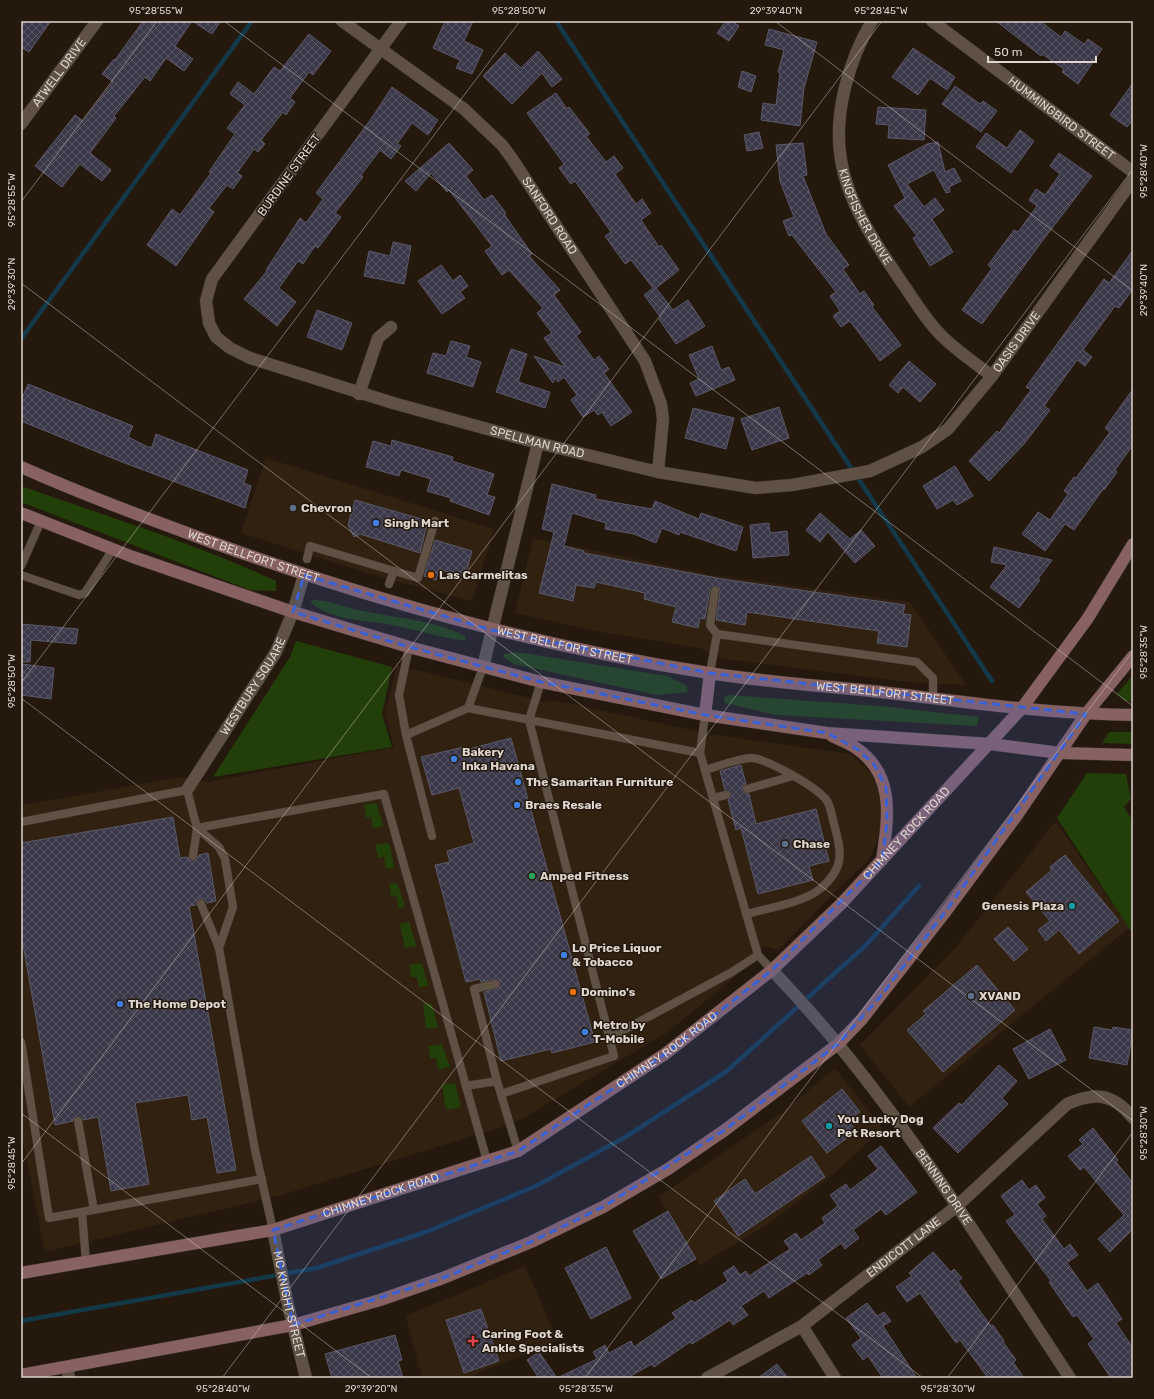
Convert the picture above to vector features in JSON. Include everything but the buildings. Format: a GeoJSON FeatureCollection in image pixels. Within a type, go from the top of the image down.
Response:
{"type":"FeatureCollection","features":[{"type":"Feature","properties":{"kind":"main road","name":"WEST BELLFORT STREET"},"geometry":{"type":"LineString","coordinates":[[21,467],[147,519],[304,575],[492,630],[585,650],[710,673],[1022,708],[1086,714],[1133,715]]}},
{"type":"Feature","properties":{"kind":"main road"},"geometry":{"type":"LineString","coordinates":[[21,513],[113,549],[293,612],[408,647],[541,682],[705,715],[827,733],[990,744],[1060,753],[1133,755]]}},
{"type":"Feature","properties":{"kind":"main road","name":"CHIMNEY ROCK ROAD"},"geometry":{"type":"LineString","coordinates":[[21,1273],[273,1230],[518,1151],[665,1054],[772,970],[841,904],[1022,708],[1088,618],[1133,544]]}},
{"type":"Feature","properties":{"kind":"main road"},"geometry":{"type":"LineString","coordinates":[[21,1375],[68,1373],[293,1325],[380,1300],[443,1278],[531,1242],[603,1207],[668,1169],[725,1130],[838,1044],[881,996],[946,911],[1060,753],[1086,714],[1133,656]]}},
{"type":"Feature","properties":{"kind":"main road"},"geometry":{"type":"LineString","coordinates":[[705,715],[710,673]]}},
{"type":"Feature","properties":{"kind":"main road"},"geometry":{"type":"LineString","coordinates":[[827,733],[857,749],[875,766],[886,788],[887,822],[882,860]]}},
{"type":"Feature","properties":{"kind":"street","name":"ATWELL DRIVE"},"geometry":{"type":"LineString","coordinates":[[21,124],[97,21]]}},
{"type":"Feature","properties":{"kind":"street","name":"SANFORD ROAD"},"geometry":{"type":"LineString","coordinates":[[342,21],[464,109],[502,145],[645,362],[661,404],[663,419],[658,472]]}},
{"type":"Feature","properties":{"kind":"street","name":"BURDINE STREET"},"geometry":{"type":"LineString","coordinates":[[216,337],[209,323],[206,301],[212,279],[401,21]]}},
{"type":"Feature","properties":{"kind":"street","name":"KINGFISHER DRIVE"},"geometry":{"type":"LineString","coordinates":[[872,21],[855,55],[847,78],[843,100],[840,133],[841,160],[848,184],[858,209],[881,252],[923,315],[944,338],[992,376]]}},
{"type":"Feature","properties":{"kind":"street","name":"HUMMINGBIRD STREET"},"geometry":{"type":"LineString","coordinates":[[932,21],[1133,172]]}},
{"type":"Feature","properties":{"kind":"street","name":"OASIS DRIVE"},"geometry":{"type":"LineString","coordinates":[[870,471],[922,447],[948,429],[992,376],[1133,180]]}},
{"type":"Feature","properties":{"kind":"street"},"geometry":{"type":"LineString","coordinates":[[359,394],[378,338],[391,327]]}},
{"type":"Feature","properties":{"kind":"street","name":"SPELLMAN ROAD"},"geometry":{"type":"LineString","coordinates":[[216,337],[230,348],[250,358],[359,394],[538,443],[658,472],[756,488],[836,479],[870,471]]}},
{"type":"Feature","properties":{"kind":"street"},"geometry":{"type":"LineString","coordinates":[[483,667],[538,443]]}},
{"type":"Feature","properties":{"kind":"street","name":"WESTBURY SQUARE"},"geometry":{"type":"LineString","coordinates":[[188,790],[276,652],[293,612],[304,575]]}},
{"type":"Feature","properties":{"kind":"street","name":"BENNING DRIVE"},"geometry":{"type":"LineString","coordinates":[[772,970],[838,1044],[891,1111],[957,1206],[1070,1378]]}},
{"type":"Feature","properties":{"kind":"street","name":"ENDICOTT LANE"},"geometry":{"type":"LineString","coordinates":[[707,1378],[802,1326],[957,1206],[1067,1104],[1084,1097],[1110,1098],[1133,1118]]}},
{"type":"Feature","properties":{"kind":"street","name":"MC KNIGHT STREET"},"geometry":{"type":"LineString","coordinates":[[273,1230],[288,1305],[306,1378]]}},
{"type":"Feature","properties":{"kind":"street"},"geometry":{"type":"LineString","coordinates":[[802,1326],[835,1378]]}},
{"type":"Feature","properties":{"kind":"lane"},"geometry":{"type":"LineString","coordinates":[[21,566],[41,521]]}},
{"type":"Feature","properties":{"kind":"lane"},"geometry":{"type":"LineString","coordinates":[[307,559],[310,546],[418,578],[435,521]]}},
{"type":"Feature","properties":{"kind":"lane"},"geometry":{"type":"LineString","coordinates":[[21,574],[79,595],[85,593],[113,549]]}},
{"type":"Feature","properties":{"kind":"lane"},"geometry":{"type":"LineString","coordinates":[[389,584],[394,570]]}},
{"type":"Feature","properties":{"kind":"lane"},"geometry":{"type":"LineString","coordinates":[[715,591],[710,625],[717,634],[917,662],[933,678],[933,698]]}},
{"type":"Feature","properties":{"kind":"lane"},"geometry":{"type":"LineString","coordinates":[[710,673],[717,634]]}},
{"type":"Feature","properties":{"kind":"lane"},"geometry":{"type":"LineString","coordinates":[[408,647],[400,696],[406,735],[432,836]]}},
{"type":"Feature","properties":{"kind":"lane"},"geometry":{"type":"LineString","coordinates":[[468,708],[483,667]]}},
{"type":"Feature","properties":{"kind":"lane"},"geometry":{"type":"LineString","coordinates":[[501,1094],[614,1056],[529,720],[541,682]]}},
{"type":"Feature","properties":{"kind":"lane"},"geometry":{"type":"LineString","coordinates":[[406,735],[468,708],[700,753]]}},
{"type":"Feature","properties":{"kind":"lane"},"geometry":{"type":"LineString","coordinates":[[705,715],[700,753],[758,956],[772,970]]}},
{"type":"Feature","properties":{"kind":"lane"},"geometry":{"type":"LineString","coordinates":[[705,770],[751,758],[769,762],[808,784],[827,800],[841,846],[841,858],[836,870],[820,889],[807,897],[746,914]]}},
{"type":"Feature","properties":{"kind":"lane"},"geometry":{"type":"LineString","coordinates":[[747,789],[793,776]]}},
{"type":"Feature","properties":{"kind":"lane"},"geometry":{"type":"LineString","coordinates":[[21,822],[188,790],[197,828],[193,856]]}},
{"type":"Feature","properties":{"kind":"lane"},"geometry":{"type":"LineString","coordinates":[[197,828],[384,794],[487,1161]]}},
{"type":"Feature","properties":{"kind":"lane"},"geometry":{"type":"LineString","coordinates":[[713,798],[726,795]]}},
{"type":"Feature","properties":{"kind":"lane"},"geometry":{"type":"LineString","coordinates":[[197,828],[219,847],[225,859],[233,907],[219,948]]}},
{"type":"Feature","properties":{"kind":"lane"},"geometry":{"type":"LineString","coordinates":[[201,904],[219,948],[262,1179],[273,1230]]}},
{"type":"Feature","properties":{"kind":"lane"},"geometry":{"type":"LineString","coordinates":[[609,1038],[732,972],[758,956]]}},
{"type":"Feature","properties":{"kind":"lane"},"geometry":{"type":"LineString","coordinates":[[495,984],[474,989],[497,1081],[518,1151]]}},
{"type":"Feature","properties":{"kind":"lane"},"geometry":{"type":"LineString","coordinates":[[21,1042],[50,1218],[262,1179]]}},
{"type":"Feature","properties":{"kind":"lane"},"geometry":{"type":"LineString","coordinates":[[466,1086],[497,1081]]}},
{"type":"Feature","properties":{"kind":"lane"},"geometry":{"type":"LineString","coordinates":[[78,1120],[94,1210]]}},
{"type":"Feature","properties":{"kind":"lane"},"geometry":{"type":"LineString","coordinates":[[82,1212],[86,1262]]}},
{"type":"Feature","properties":{"kind":"highlighted area"},"geometry":{"type":"Polygon","coordinates":[[[304,575],[492,630],[710,673],[1086,714],[946,911],[881,996],[838,1044],[725,1130],[603,1207],[531,1242],[443,1278],[293,1325],[273,1230],[518,1151],[665,1054],[772,970],[882,860],[887,822],[886,788],[875,766],[857,749],[827,733],[705,715],[541,682],[409,647],[293,612],[304,575]]]}},
{"type":"Feature","properties":{"kind":"shaded area"},"geometry":{"type":"Polygon","coordinates":[[[266,458],[494,529],[472,601],[377,576],[241,533],[266,458]]]}},
{"type":"Feature","properties":{"kind":"shaded area"},"geometry":{"type":"Polygon","coordinates":[[[533,538],[712,575],[910,602],[966,685],[917,683],[719,658],[700,648],[600,632],[515,613],[533,538]]]}},
{"type":"Feature","properties":{"kind":"shaded area"},"geometry":{"type":"Polygon","coordinates":[[[397,665],[545,702],[553,700],[710,734],[851,754],[872,774],[881,798],[881,824],[878,840],[868,861],[842,885],[778,950],[764,946],[748,966],[668,1032],[522,1119],[499,1128],[281,1195],[45,1252],[21,1131],[21,808],[23,805],[181,777],[208,782],[394,747],[385,714],[397,665]]]}},
{"type":"Feature","properties":{"kind":"shaded area"},"geometry":{"type":"Polygon","coordinates":[[[1056,821],[1129,928],[909,1107],[860,1045],[956,947],[1056,821]]]}},
{"type":"Feature","properties":{"kind":"shaded area"},"geometry":{"type":"Polygon","coordinates":[[[835,1068],[883,1129],[831,1176],[771,1222],[700,1265],[658,1197],[784,1111],[835,1068]]]}},
{"type":"Feature","properties":{"kind":"shaded area"},"geometry":{"type":"Polygon","coordinates":[[[525,1266],[558,1341],[466,1378],[422,1378],[406,1316],[525,1266]]]}},
{"type":"Feature","properties":{"kind":"green space"},"geometry":{"type":"Polygon","coordinates":[[[21,486],[150,530],[214,554],[276,581],[276,591],[250,590],[21,502],[21,486]]]}},
{"type":"Feature","properties":{"kind":"green space"},"geometry":{"type":"Polygon","coordinates":[[[314,600],[438,625],[465,636],[466,641],[397,626],[340,617],[319,609],[310,602],[314,600]]]}},
{"type":"Feature","properties":{"kind":"green space"},"geometry":{"type":"Polygon","coordinates":[[[296,641],[392,667],[382,714],[392,747],[213,777],[290,657],[296,641]]]}},
{"type":"Feature","properties":{"kind":"green space"},"geometry":{"type":"Polygon","coordinates":[[[517,652],[667,676],[686,685],[688,692],[657,695],[514,664],[503,657],[504,654],[517,652]]]}},
{"type":"Feature","properties":{"kind":"green space"},"geometry":{"type":"Polygon","coordinates":[[[1133,675],[1133,701],[1125,701],[1117,694],[1133,675]]]}},
{"type":"Feature","properties":{"kind":"green space"},"geometry":{"type":"Polygon","coordinates":[[[729,695],[880,706],[979,717],[977,726],[776,715],[725,703],[724,697],[729,695]]]}},
{"type":"Feature","properties":{"kind":"green space"},"geometry":{"type":"Polygon","coordinates":[[[1109,732],[1133,732],[1133,744],[1102,743],[1109,732]]]}},
{"type":"Feature","properties":{"kind":"green space"},"geometry":{"type":"Polygon","coordinates":[[[1087,773],[1126,774],[1131,799],[1124,807],[1133,821],[1133,934],[1057,818],[1087,773]]]}},
{"type":"Feature","properties":{"kind":"green space"},"geometry":{"type":"Polygon","coordinates":[[[375,803],[377,805],[383,826],[373,829],[371,817],[366,818],[364,805],[375,803]]]}},
{"type":"Feature","properties":{"kind":"green space"},"geometry":{"type":"Polygon","coordinates":[[[387,843],[390,845],[394,866],[393,868],[386,869],[384,857],[378,858],[375,845],[387,843]]]}},
{"type":"Feature","properties":{"kind":"green space"},"geometry":{"type":"Polygon","coordinates":[[[397,883],[405,906],[399,908],[396,896],[391,896],[389,884],[397,883]]]}},
{"type":"Feature","properties":{"kind":"green space"},"geometry":{"type":"Polygon","coordinates":[[[409,922],[416,946],[405,948],[400,924],[409,922]]]}},
{"type":"Feature","properties":{"kind":"green space"},"geometry":{"type":"Polygon","coordinates":[[[422,964],[428,985],[419,988],[417,977],[411,977],[409,965],[422,964]]]}},
{"type":"Feature","properties":{"kind":"green space"},"geometry":{"type":"Polygon","coordinates":[[[423,1003],[432,1004],[438,1027],[426,1029],[423,1003]]]}},
{"type":"Feature","properties":{"kind":"green space"},"geometry":{"type":"Polygon","coordinates":[[[442,1044],[450,1067],[438,1070],[436,1058],[430,1058],[429,1046],[442,1044]]]}},
{"type":"Feature","properties":{"kind":"green space"},"geometry":{"type":"Polygon","coordinates":[[[455,1083],[461,1107],[446,1110],[442,1085],[455,1083]]]}},
{"type":"Feature","properties":{"kind":"waterway"},"geometry":{"type":"LineString","coordinates":[[21,339],[252,21]]}},
{"type":"Feature","properties":{"kind":"waterway"},"geometry":{"type":"LineString","coordinates":[[556,21],[992,681]]}},
{"type":"Feature","properties":{"kind":"waterway"},"geometry":{"type":"LineString","coordinates":[[21,1321],[317,1268],[426,1232],[536,1186],[627,1136],[727,1071],[866,945],[919,886]]}},
{"type":"Feature","properties":{"kind":"place","name":"Chevron"},"geometry":{"type":"Point","coordinates":[293,508]}},
{"type":"Feature","properties":{"kind":"place","name":"Singh Mart"},"geometry":{"type":"Point","coordinates":[376,523]}},
{"type":"Feature","properties":{"kind":"place","name":"Las Carmelitas"},"geometry":{"type":"Point","coordinates":[431,575]}},
{"type":"Feature","properties":{"kind":"place","name":"Bakery Inka Havana"},"geometry":{"type":"Point","coordinates":[454,759]}},
{"type":"Feature","properties":{"kind":"place","name":"The Samaritan Furniture"},"geometry":{"type":"Point","coordinates":[518,782]}},
{"type":"Feature","properties":{"kind":"place","name":"Braes Resale"},"geometry":{"type":"Point","coordinates":[517,805]}},
{"type":"Feature","properties":{"kind":"place","name":"Chase"},"geometry":{"type":"Point","coordinates":[785,844]}},
{"type":"Feature","properties":{"kind":"place","name":"Amped Fitness"},"geometry":{"type":"Point","coordinates":[532,876]}},
{"type":"Feature","properties":{"kind":"place","name":"Genesis Plaza"},"geometry":{"type":"Point","coordinates":[1072,906]}},
{"type":"Feature","properties":{"kind":"place","name":"Lo Price Liquor & Tobacco"},"geometry":{"type":"Point","coordinates":[564,955]}},
{"type":"Feature","properties":{"kind":"place","name":"Domino's"},"geometry":{"type":"Point","coordinates":[573,992]}},
{"type":"Feature","properties":{"kind":"place","name":"XVAND"},"geometry":{"type":"Point","coordinates":[971,996]}},
{"type":"Feature","properties":{"kind":"place","name":"The Home Depot"},"geometry":{"type":"Point","coordinates":[120,1004]}},
{"type":"Feature","properties":{"kind":"place","name":"Metro by T-Mobile"},"geometry":{"type":"Point","coordinates":[585,1032]}},
{"type":"Feature","properties":{"kind":"place","name":"You Lucky Dog Pet Resort"},"geometry":{"type":"Point","coordinates":[829,1126]}},
{"type":"Feature","properties":{"kind":"place","name":"Caring Foot & Ankle Specialists"},"geometry":{"type":"Point","coordinates":[473,1341]}}]}
